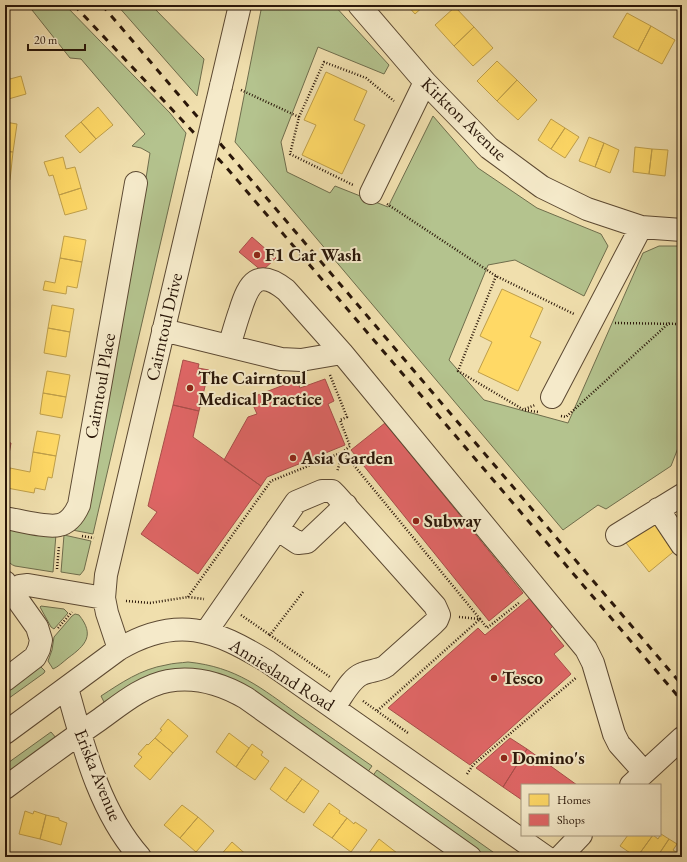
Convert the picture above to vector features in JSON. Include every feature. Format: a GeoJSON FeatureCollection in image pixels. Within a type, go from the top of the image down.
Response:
{"type":"FeatureCollection","features":[{"type":"Feature","properties":{"kind":"street","name":"Cairntoul Drive"},"geometry":{"type":"LineString","coordinates":[[119,649],[95,597],[106,575],[240,5]]}},
{"type":"Feature","properties":{"kind":"street","name":"Kirkton Avenue"},"geometry":{"type":"LineString","coordinates":[[359,5],[425,82],[489,148],[542,187],[587,209],[641,227],[682,230]]}},
{"type":"Feature","properties":{"kind":"street"},"geometry":{"type":"LineString","coordinates":[[371,193],[425,82]]}},
{"type":"Feature","properties":{"kind":"street","name":"Cairntoul Place"},"geometry":{"type":"LineString","coordinates":[[59,526],[73,516],[80,500],[136,183]]}},
{"type":"Feature","properties":{"kind":"street"},"geometry":{"type":"LineString","coordinates":[[552,408],[591,323],[641,227]]}},
{"type":"Feature","properties":{"kind":"street"},"geometry":{"type":"LineString","coordinates":[[229,346],[247,291],[254,283],[264,279],[275,282],[286,290],[342,353],[582,644],[593,663],[614,734],[637,779],[679,740]]}},
{"type":"Feature","properties":{"kind":"street"},"geometry":{"type":"LineString","coordinates":[[163,330],[271,357],[292,360],[342,353]]}},
{"type":"Feature","properties":{"kind":"street"},"geometry":{"type":"LineString","coordinates":[[206,632],[296,502],[322,491],[339,498],[435,606],[439,615],[433,624],[381,670],[361,674],[334,707]]}},
{"type":"Feature","properties":{"kind":"street"},"geometry":{"type":"LineString","coordinates":[[617,535],[682,495]]}},
{"type":"Feature","properties":{"kind":"street"},"geometry":{"type":"LineString","coordinates":[[277,529],[298,543],[307,542],[339,498]]}},
{"type":"Feature","properties":{"kind":"street"},"geometry":{"type":"LineString","coordinates":[[658,509],[682,545]]}},
{"type":"Feature","properties":{"kind":"street"},"geometry":{"type":"LineString","coordinates":[[5,518],[59,526]]}},
{"type":"Feature","properties":{"kind":"street"},"geometry":{"type":"LineString","coordinates":[[5,680],[35,657],[41,640],[37,626],[8,587],[24,585],[95,597]]}},
{"type":"Feature","properties":{"kind":"street","name":"Anniesland Road"},"geometry":{"type":"LineString","coordinates":[[5,733],[119,649],[135,640],[164,631],[190,630],[206,632],[224,638],[257,655],[334,707],[546,857]]}},
{"type":"Feature","properties":{"kind":"street"},"geometry":{"type":"LineString","coordinates":[[5,788],[132,697],[156,684],[180,680],[206,681],[222,686],[246,698],[470,857]]}},
{"type":"Feature","properties":{"kind":"street","name":"Eriska Avenue"},"geometry":{"type":"LineString","coordinates":[[67,688],[88,760],[110,811],[123,834],[140,857]]}},
{"type":"Feature","properties":{"kind":"street"},"geometry":{"type":"LineString","coordinates":[[560,857],[580,836]]}},
{"type":"Feature","properties":{"kind":"path"},"geometry":{"type":"LineString","coordinates":[[409,114],[366,78],[324,62],[299,117],[290,154],[371,193],[496,276],[591,323],[682,324]]}},
{"type":"Feature","properties":{"kind":"path"},"geometry":{"type":"LineString","coordinates":[[221,83],[299,117]]}},
{"type":"Feature","properties":{"kind":"path"},"geometry":{"type":"LineString","coordinates":[[496,276],[458,371],[524,410],[552,408],[566,417],[669,324]]}},
{"type":"Feature","properties":{"kind":"path"},"geometry":{"type":"LineString","coordinates":[[188,597],[270,481],[343,452],[350,446],[340,420],[347,417],[330,375]]}},
{"type":"Feature","properties":{"kind":"path"},"geometry":{"type":"LineString","coordinates":[[343,452],[487,628],[536,589]]}},
{"type":"Feature","properties":{"kind":"path"},"geometry":{"type":"LineString","coordinates":[[339,498],[343,452]]}},
{"type":"Feature","properties":{"kind":"path"},"geometry":{"type":"LineString","coordinates":[[59,526],[64,532],[114,542]]}},
{"type":"Feature","properties":{"kind":"path"},"geometry":{"type":"LineString","coordinates":[[55,590],[60,535],[59,526]]}},
{"type":"Feature","properties":{"kind":"path"},"geometry":{"type":"LineString","coordinates":[[270,636],[304,592]]}},
{"type":"Feature","properties":{"kind":"path"},"geometry":{"type":"LineString","coordinates":[[41,640],[51,636],[95,597],[150,603],[188,597],[200,598],[224,606],[243,616],[409,734]]}},
{"type":"Feature","properties":{"kind":"path"},"geometry":{"type":"LineString","coordinates":[[439,615],[480,619]]}},
{"type":"Feature","properties":{"kind":"path"},"geometry":{"type":"LineString","coordinates":[[376,711],[480,619]]}},
{"type":"Feature","properties":{"kind":"path"},"geometry":{"type":"LineString","coordinates":[[460,770],[467,774],[474,766],[593,663]]}},
{"type":"Feature","properties":{"kind":"green space"},"geometry":{"type":"Polygon","coordinates":[[[28,5],[65,5],[170,113],[186,133],[93,534],[67,529],[143,197],[150,153],[141,148],[132,146],[145,134],[81,59],[70,58],[28,5]]]}},
{"type":"Feature","properties":{"kind":"green space"},"geometry":{"type":"Polygon","coordinates":[[[117,5],[151,5],[204,59],[197,96],[117,5]]]}},
{"type":"Feature","properties":{"kind":"green space"},"geometry":{"type":"Polygon","coordinates":[[[262,5],[334,5],[389,65],[384,74],[318,47],[281,142],[287,172],[330,193],[335,186],[388,207],[433,116],[478,168],[537,208],[601,234],[608,246],[584,296],[515,260],[488,265],[449,360],[484,400],[568,423],[643,253],[659,246],[682,246],[682,445],[678,448],[671,466],[606,509],[598,505],[563,530],[235,142],[262,5]]]}},
{"type":"Feature","properties":{"kind":"green space"},"geometry":{"type":"Polygon","coordinates":[[[5,525],[56,534],[53,572],[15,566],[10,563],[5,554],[4,548],[5,525]]]}},
{"type":"Feature","properties":{"kind":"green space"},"geometry":{"type":"Polygon","coordinates":[[[64,535],[91,541],[84,570],[80,575],[61,572],[64,535]]]}},
{"type":"Feature","properties":{"kind":"green space"},"geometry":{"type":"Polygon","coordinates":[[[40,607],[64,609],[68,613],[54,629],[51,627],[40,607]]]}},
{"type":"Feature","properties":{"kind":"green space"},"geometry":{"type":"Polygon","coordinates":[[[75,614],[79,615],[87,628],[84,644],[59,666],[53,669],[48,661],[52,650],[54,637],[75,614]]]}},
{"type":"Feature","properties":{"kind":"green space"},"geometry":{"type":"Polygon","coordinates":[[[188,662],[221,669],[248,680],[372,766],[367,773],[221,677],[105,704],[101,696],[140,673],[169,664],[188,662]]]}},
{"type":"Feature","properties":{"kind":"green space"},"geometry":{"type":"Polygon","coordinates":[[[40,666],[45,671],[44,673],[5,701],[5,690],[40,666]]]}},
{"type":"Feature","properties":{"kind":"green space"},"geometry":{"type":"Polygon","coordinates":[[[51,732],[57,739],[5,776],[5,765],[51,732]]]}},
{"type":"Feature","properties":{"kind":"green space"},"geometry":{"type":"Polygon","coordinates":[[[377,770],[500,857],[484,857],[372,777],[377,770]]]}},
{"type":"Feature","properties":{"kind":"building: Homes"},"geometry":{"type":"Polygon","coordinates":[[[407,5],[425,5],[415,14],[407,5]]]}},
{"type":"Feature","properties":{"kind":"building: Homes"},"geometry":{"type":"Polygon","coordinates":[[[455,7],[474,27],[454,46],[435,25],[455,7]]]}},
{"type":"Feature","properties":{"kind":"building: Homes"},"geometry":{"type":"Polygon","coordinates":[[[627,13],[651,26],[638,51],[613,37],[627,13]]]}},
{"type":"Feature","properties":{"kind":"building: Homes"},"geometry":{"type":"Polygon","coordinates":[[[651,26],[675,40],[662,64],[638,51],[651,26]]]}},
{"type":"Feature","properties":{"kind":"building: Homes"},"geometry":{"type":"Polygon","coordinates":[[[474,27],[493,48],[473,66],[454,46],[474,27]]]}},
{"type":"Feature","properties":{"kind":"building: Homes"},"geometry":{"type":"Polygon","coordinates":[[[5,60],[9,75],[5,76],[5,60]]]}},
{"type":"Feature","properties":{"kind":"building: Homes"},"geometry":{"type":"Polygon","coordinates":[[[497,61],[517,80],[497,101],[477,81],[497,61]]]}},
{"type":"Feature","properties":{"kind":"building: Homes"},"geometry":{"type":"Polygon","coordinates":[[[326,72],[367,91],[354,120],[365,125],[342,174],[302,155],[316,125],[304,120],[326,72]]]}},
{"type":"Feature","properties":{"kind":"building: Homes"},"geometry":{"type":"Polygon","coordinates":[[[9,75],[10,79],[21,76],[26,94],[5,100],[5,76],[9,75]]]}},
{"type":"Feature","properties":{"kind":"building: Homes"},"geometry":{"type":"Polygon","coordinates":[[[517,80],[537,100],[518,120],[497,101],[517,80]]]}},
{"type":"Feature","properties":{"kind":"building: Homes"},"geometry":{"type":"Polygon","coordinates":[[[98,107],[113,125],[96,139],[81,122],[98,107]]]}},
{"type":"Feature","properties":{"kind":"building: Homes"},"geometry":{"type":"Polygon","coordinates":[[[551,119],[565,128],[551,149],[538,140],[551,119]]]}},
{"type":"Feature","properties":{"kind":"building: Homes"},"geometry":{"type":"Polygon","coordinates":[[[5,122],[17,124],[13,152],[5,151],[5,122]]]}},
{"type":"Feature","properties":{"kind":"building: Homes"},"geometry":{"type":"Polygon","coordinates":[[[81,122],[96,139],[80,153],[65,136],[81,122]]]}},
{"type":"Feature","properties":{"kind":"building: Homes"},"geometry":{"type":"Polygon","coordinates":[[[565,128],[579,137],[565,158],[551,149],[565,128]]]}},
{"type":"Feature","properties":{"kind":"building: Homes"},"geometry":{"type":"Polygon","coordinates":[[[589,137],[604,143],[595,167],[579,161],[589,137]]]}},
{"type":"Feature","properties":{"kind":"building: Homes"},"geometry":{"type":"Polygon","coordinates":[[[604,143],[619,150],[610,173],[595,167],[604,143]]]}},
{"type":"Feature","properties":{"kind":"building: Homes"},"geometry":{"type":"Polygon","coordinates":[[[635,147],[652,149],[649,174],[633,172],[635,147]]]}},
{"type":"Feature","properties":{"kind":"building: Homes"},"geometry":{"type":"Polygon","coordinates":[[[652,149],[668,150],[665,176],[649,174],[652,149]]]}},
{"type":"Feature","properties":{"kind":"building: Homes"},"geometry":{"type":"Polygon","coordinates":[[[5,151],[13,152],[10,180],[5,179],[5,151]]]}},
{"type":"Feature","properties":{"kind":"building: Homes"},"geometry":{"type":"Polygon","coordinates":[[[679,155],[682,155],[682,182],[680,182],[679,155]]]}},
{"type":"Feature","properties":{"kind":"building: Homes"},"geometry":{"type":"Polygon","coordinates":[[[63,157],[66,169],[75,167],[81,188],[59,195],[53,175],[49,176],[44,162],[63,157]]]}},
{"type":"Feature","properties":{"kind":"building: Homes"},"geometry":{"type":"Polygon","coordinates":[[[81,188],[87,209],[65,215],[59,195],[81,188]]]}},
{"type":"Feature","properties":{"kind":"building: Homes"},"geometry":{"type":"Polygon","coordinates":[[[64,236],[86,240],[82,262],[60,258],[64,236]]]}},
{"type":"Feature","properties":{"kind":"building: Homes"},"geometry":{"type":"Polygon","coordinates":[[[60,258],[82,262],[77,288],[67,286],[66,294],[43,290],[45,281],[55,283],[60,258]]]}},
{"type":"Feature","properties":{"kind":"building: Homes"},"geometry":{"type":"Polygon","coordinates":[[[502,289],[543,308],[530,337],[541,342],[518,391],[478,372],[492,342],[480,336],[502,289]]]}},
{"type":"Feature","properties":{"kind":"building: Homes"},"geometry":{"type":"Polygon","coordinates":[[[52,305],[74,309],[70,332],[48,328],[52,305]]]}},
{"type":"Feature","properties":{"kind":"building: Homes"},"geometry":{"type":"Polygon","coordinates":[[[48,328],[70,332],[66,357],[44,353],[48,328]]]}},
{"type":"Feature","properties":{"kind":"building: Homes"},"geometry":{"type":"Polygon","coordinates":[[[47,371],[70,375],[66,397],[43,393],[47,371]]]}},
{"type":"Feature","properties":{"kind":"building: Homes"},"geometry":{"type":"Polygon","coordinates":[[[43,393],[66,397],[62,418],[40,414],[43,393]]]}},
{"type":"Feature","properties":{"kind":"building: Homes"},"geometry":{"type":"Polygon","coordinates":[[[37,431],[60,435],[56,456],[33,452],[37,431]]]}},
{"type":"Feature","properties":{"kind":"building: Homes"},"geometry":{"type":"Polygon","coordinates":[[[33,452],[56,456],[52,478],[48,477],[45,490],[35,488],[34,493],[7,488],[10,468],[30,472],[33,452]]]}},
{"type":"Feature","properties":{"kind":"building: Homes"},"geometry":{"type":"Polygon","coordinates":[[[652,515],[678,548],[649,572],[623,539],[652,515]]]}},
{"type":"Feature","properties":{"kind":"building: Homes"},"geometry":{"type":"Polygon","coordinates":[[[168,719],[188,736],[173,753],[155,738],[162,730],[160,729],[168,719]]]}},
{"type":"Feature","properties":{"kind":"building: Homes"},"geometry":{"type":"Polygon","coordinates":[[[229,733],[249,748],[236,767],[216,752],[229,733]]]}},
{"type":"Feature","properties":{"kind":"building: Homes"},"geometry":{"type":"Polygon","coordinates":[[[155,738],[173,753],[150,780],[134,766],[142,757],[138,754],[155,738]]]}},
{"type":"Feature","properties":{"kind":"building: Homes"},"geometry":{"type":"Polygon","coordinates":[[[252,744],[263,752],[261,755],[269,761],[255,780],[236,767],[252,744]]]}},
{"type":"Feature","properties":{"kind":"building: Homes"},"geometry":{"type":"Polygon","coordinates":[[[285,767],[302,779],[286,801],[270,789],[285,767]]]}},
{"type":"Feature","properties":{"kind":"building: Homes"},"geometry":{"type":"Polygon","coordinates":[[[302,779],[319,791],[304,813],[286,801],[302,779]]]}},
{"type":"Feature","properties":{"kind":"building: Homes"},"geometry":{"type":"Polygon","coordinates":[[[329,803],[340,811],[339,813],[347,818],[332,838],[313,825],[329,803]]]}},
{"type":"Feature","properties":{"kind":"building: Homes"},"geometry":{"type":"Polygon","coordinates":[[[182,805],[198,817],[180,838],[164,825],[182,805]]]}},
{"type":"Feature","properties":{"kind":"building: Homes"},"geometry":{"type":"Polygon","coordinates":[[[25,811],[33,814],[34,811],[46,815],[40,839],[19,834],[25,811]]]}},
{"type":"Feature","properties":{"kind":"building: Homes"},"geometry":{"type":"Polygon","coordinates":[[[46,815],[59,818],[59,820],[67,823],[61,845],[40,839],[46,815]]]}},
{"type":"Feature","properties":{"kind":"building: Homes"},"geometry":{"type":"Polygon","coordinates":[[[198,817],[214,831],[196,852],[180,838],[198,817]]]}},
{"type":"Feature","properties":{"kind":"building: Homes"},"geometry":{"type":"Polygon","coordinates":[[[347,818],[354,824],[355,822],[367,830],[351,852],[332,838],[347,818]]]}},
{"type":"Feature","properties":{"kind":"building: Homes"},"geometry":{"type":"Polygon","coordinates":[[[661,834],[669,839],[657,857],[637,857],[652,836],[658,839],[661,834]]]}},
{"type":"Feature","properties":{"kind":"building: Homes"},"geometry":{"type":"Polygon","coordinates":[[[627,836],[652,836],[637,857],[620,846],[627,836]]]}},
{"type":"Feature","properties":{"kind":"building: Homes"},"geometry":{"type":"Polygon","coordinates":[[[379,839],[397,853],[394,857],[366,857],[379,839]]]}},
{"type":"Feature","properties":{"kind":"building: Homes"},"geometry":{"type":"Polygon","coordinates":[[[669,839],[677,844],[673,850],[679,854],[676,857],[657,857],[669,839]]]}},
{"type":"Feature","properties":{"kind":"building: Homes"},"geometry":{"type":"Polygon","coordinates":[[[232,842],[249,857],[219,857],[232,842]]]}},
{"type":"Feature","properties":{"kind":"building: Shops","name":"F1 Car Wash"},"geometry":{"type":"Polygon","coordinates":[[[252,237],[276,258],[262,271],[239,252],[252,237]]]}},
{"type":"Feature","properties":{"kind":"building: Shops","name":"The Cairntoul Medical Practice"},"geometry":{"type":"Polygon","coordinates":[[[183,360],[199,364],[198,368],[209,370],[199,411],[173,405],[183,360]]]}},
{"type":"Feature","properties":{"kind":"building: Shops"},"geometry":{"type":"Polygon","coordinates":[[[325,379],[334,401],[328,404],[345,445],[267,477],[261,486],[224,460],[248,417],[257,414],[250,398],[297,380],[300,388],[325,379]]]}},
{"type":"Feature","properties":{"kind":"building: Shops"},"geometry":{"type":"Polygon","coordinates":[[[173,405],[199,411],[193,437],[261,486],[198,574],[141,534],[157,512],[148,506],[173,405]]]}},
{"type":"Feature","properties":{"kind":"building: Shops"},"geometry":{"type":"Polygon","coordinates":[[[385,423],[523,593],[489,621],[351,450],[385,423]]]}},
{"type":"Feature","properties":{"kind":"building: Shops"},"geometry":{"type":"Polygon","coordinates":[[[5,442],[11,443],[8,460],[5,460],[5,442]]]}},
{"type":"Feature","properties":{"kind":"building: Shops","name":"Tesco"},"geometry":{"type":"Polygon","coordinates":[[[531,597],[554,625],[550,629],[564,646],[554,654],[571,674],[470,765],[388,708],[478,628],[485,635],[531,597]]]}},
{"type":"Feature","properties":{"kind":"building: Shops","name":"Domino's"},"geometry":{"type":"Polygon","coordinates":[[[510,738],[527,749],[503,787],[476,768],[510,738]]]}},
{"type":"Feature","properties":{"kind":"building: Shops"},"geometry":{"type":"Polygon","coordinates":[[[527,749],[576,784],[521,784],[521,799],[503,787],[527,749]]]}},
{"type":"Feature","properties":{"kind":"railway"},"geometry":{"type":"LineString","coordinates":[[74,5],[226,167],[682,701]]}},
{"type":"Feature","properties":{"kind":"railway"},"geometry":{"type":"LineString","coordinates":[[102,5],[682,685]]}},
{"type":"Feature","properties":{"kind":"place","name":"F1 Car Wash"},"geometry":{"type":"Point","coordinates":[257,255]}},
{"type":"Feature","properties":{"kind":"place","name":"The Cairntoul Medical Practice"},"geometry":{"type":"Point","coordinates":[190,388]}},
{"type":"Feature","properties":{"kind":"place","name":"Asia Garden"},"geometry":{"type":"Point","coordinates":[293,458]}},
{"type":"Feature","properties":{"kind":"place","name":"Subway"},"geometry":{"type":"Point","coordinates":[416,521]}},
{"type":"Feature","properties":{"kind":"place","name":"Tesco"},"geometry":{"type":"Point","coordinates":[494,678]}},
{"type":"Feature","properties":{"kind":"place","name":"Domino's"},"geometry":{"type":"Point","coordinates":[504,758]}}]}
